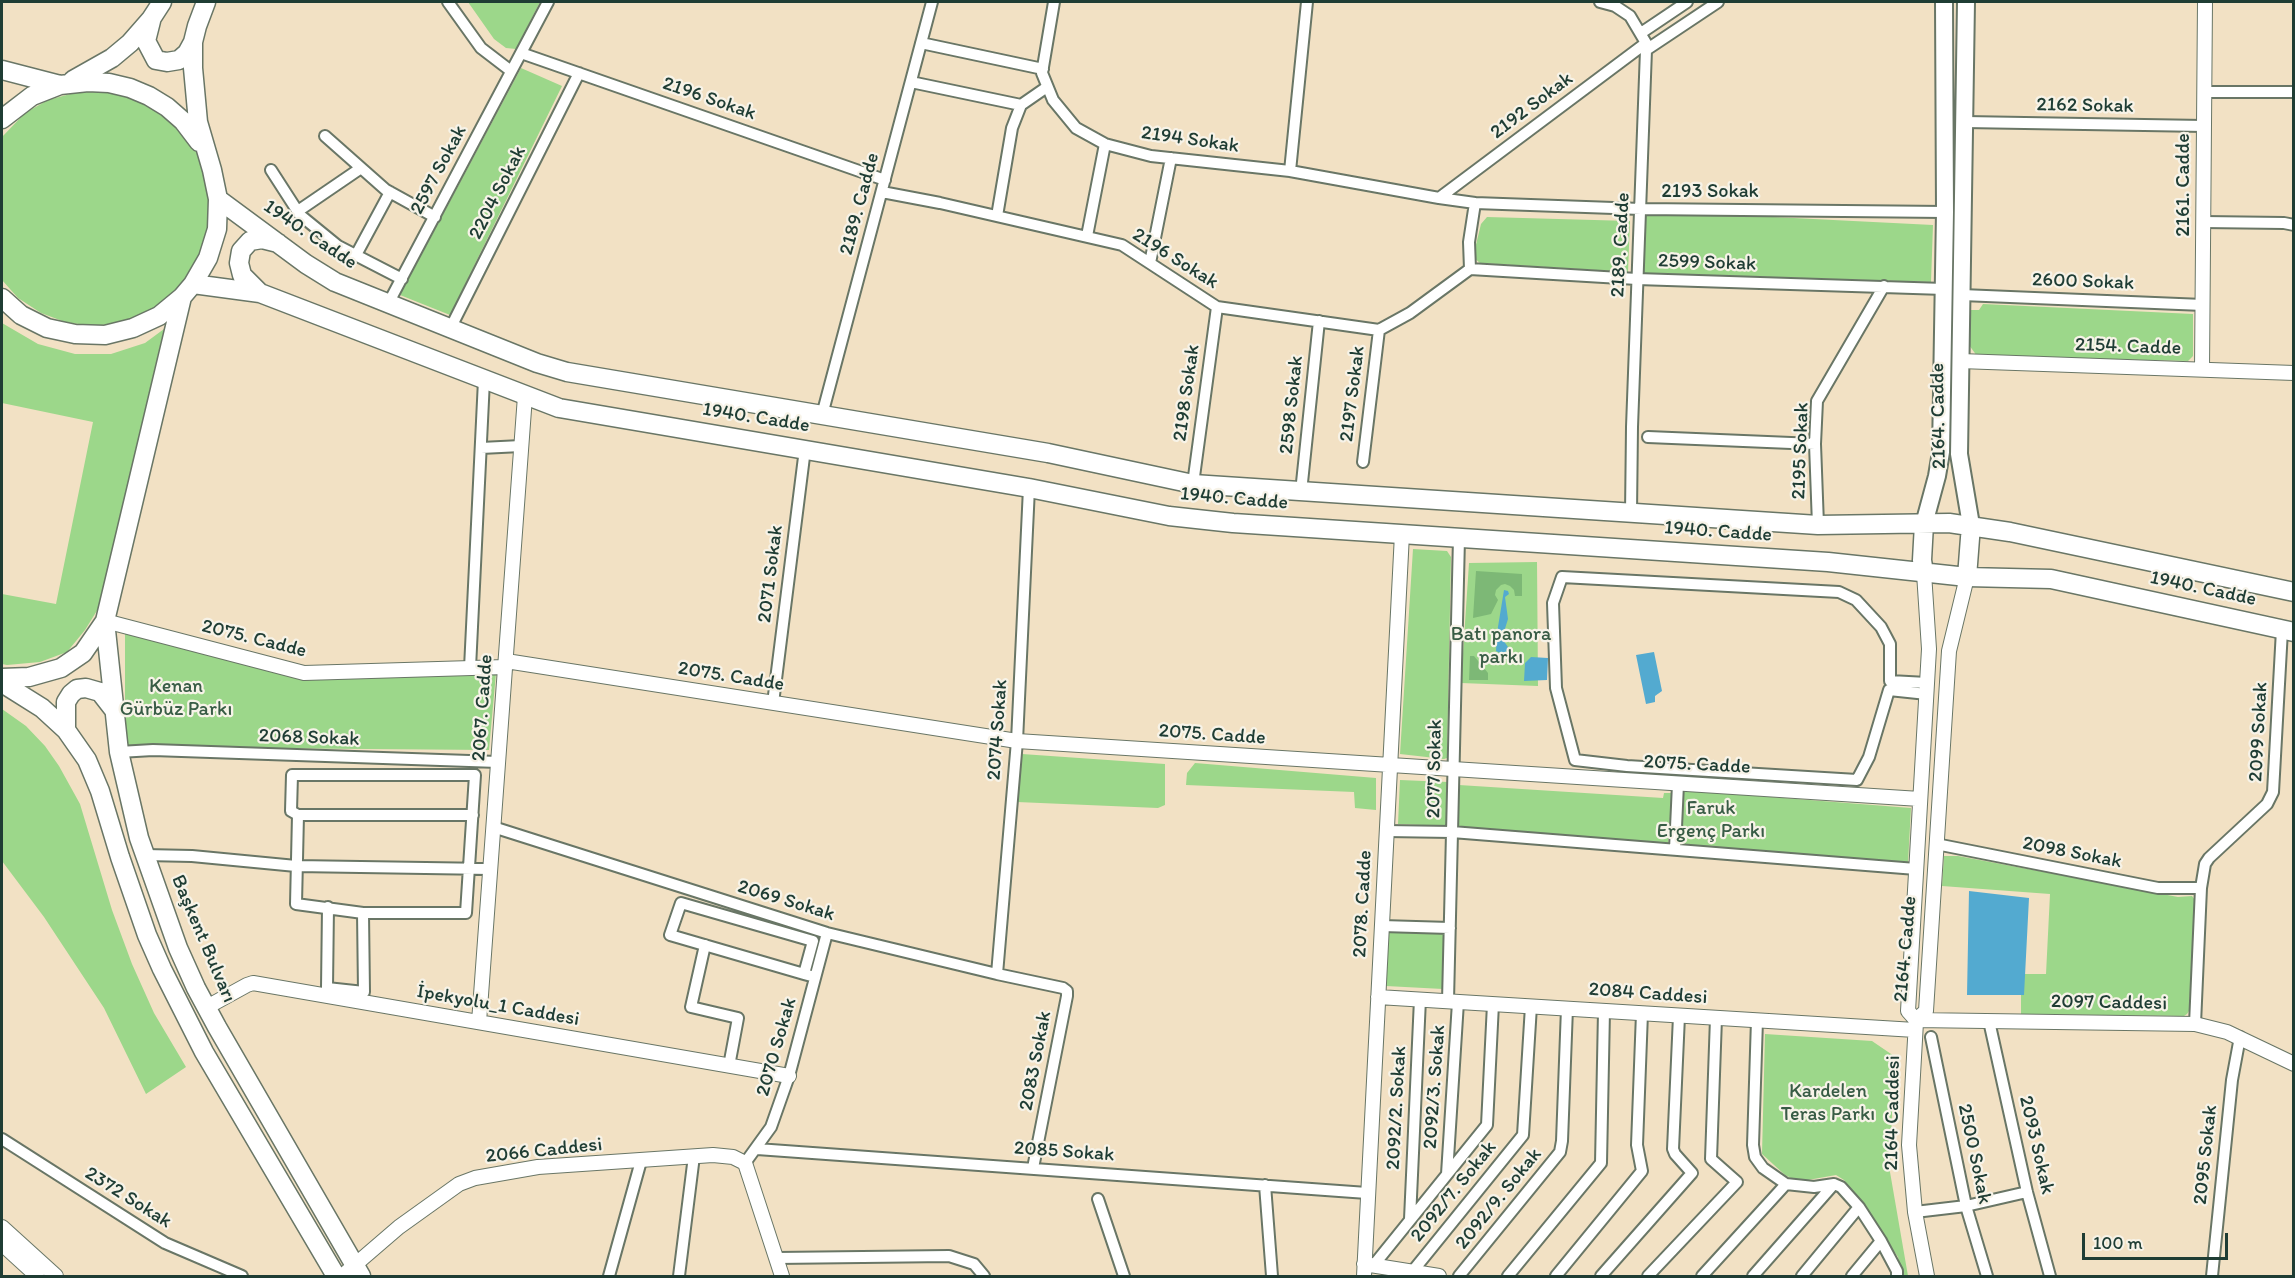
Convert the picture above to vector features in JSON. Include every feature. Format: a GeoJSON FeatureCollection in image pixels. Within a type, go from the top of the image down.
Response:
{"type":"FeatureCollection","features":[{"type":"Feature","properties":{"kind":"main road"},"geometry":{"type":"LineString","coordinates":[[2,119],[32,96],[63,85],[112,58],[130,43],[162,2]]}},
{"type":"Feature","properties":{"kind":"main road"},"geometry":{"type":"LineString","coordinates":[[151,19],[146,41],[156,60],[168,62],[179,60],[188,53],[206,2]]}},
{"type":"Feature","properties":{"kind":"main road","name":"2164. Cadde"},"geometry":{"type":"LineString","coordinates":[[1924,573],[1922,560],[1924,524],[1941,452],[1945,212],[1944,2]]}},
{"type":"Feature","properties":{"kind":"main road","name":"2164. Cadde"},"geometry":{"type":"LineString","coordinates":[[1966,2],[1959,454],[1971,525],[1967,577]]}},
{"type":"Feature","properties":{"kind":"main road"},"geometry":{"type":"LineString","coordinates":[[2,680],[29,677],[61,668],[82,653],[105,621],[188,291],[208,258],[217,229],[218,199],[196,112],[193,42]]}},
{"type":"Feature","properties":{"kind":"main road"},"geometry":{"type":"LineString","coordinates":[[2,70],[63,85],[88,82],[109,83],[130,88],[168,107],[197,138],[207,156]]}},
{"type":"Feature","properties":{"kind":"main road","name":"1940. Cadde"},"geometry":{"type":"LineString","coordinates":[[218,199],[306,264],[335,282],[537,363],[567,372],[1048,453],[1193,484],[1818,525],[1949,523],[1971,525],[2294,592]]}},
{"type":"Feature","properties":{"kind":"main road"},"geometry":{"type":"LineString","coordinates":[[260,293],[242,275],[239,263],[241,251],[250,241],[262,239],[285,247]]}},
{"type":"Feature","properties":{"kind":"main road"},"geometry":{"type":"LineString","coordinates":[[2,298],[21,315],[47,328],[75,334],[105,335],[133,328],[159,316],[188,291]]}},
{"type":"Feature","properties":{"kind":"main road","name":"1940. Cadde"},"geometry":{"type":"LineString","coordinates":[[188,291],[260,293],[525,396],[584,413],[1029,488],[1199,521],[1828,562],[1967,577],[2051,579],[2288,631]]}},
{"type":"Feature","properties":{"kind":"main road","name":"Başkent Bulvarı"},"geometry":{"type":"LineString","coordinates":[[105,621],[118,752],[145,855],[178,948],[207,1007],[352,1273]]}},
{"type":"Feature","properties":{"kind":"main road"},"geometry":{"type":"LineString","coordinates":[[2,680],[42,708],[66,730],[87,760],[94,773],[147,935],[183,1014],[336,1276]]}},
{"type":"Feature","properties":{"kind":"main road"},"geometry":{"type":"LineString","coordinates":[[66,730],[66,702],[70,694],[78,689],[86,687],[100,692],[114,710]]}},
{"type":"Feature","properties":{"kind":"street"},"geometry":{"type":"LineString","coordinates":[[448,2],[482,48],[511,71]]}},
{"type":"Feature","properties":{"kind":"street","name":"2597 Sokak"},"geometry":{"type":"LineString","coordinates":[[388,304],[548,2]]}},
{"type":"Feature","properties":{"kind":"street","name":"2189. Cadde"},"geometry":{"type":"LineString","coordinates":[[822,415],[933,2]]}},
{"type":"Feature","properties":{"kind":"street","name":"2194 Sokak"},"geometry":{"type":"LineString","coordinates":[[1054,2],[1043,69],[1047,87],[1053,100],[1076,128],[1105,144],[1151,156],[1290,171],[1439,198]]}},
{"type":"Feature","properties":{"kind":"street"},"geometry":{"type":"LineString","coordinates":[[1290,171],[1307,2]]}},
{"type":"Feature","properties":{"kind":"street"},"geometry":{"type":"LineString","coordinates":[[1600,2],[1615,6],[1629,15],[1644,42]]}},
{"type":"Feature","properties":{"kind":"street","name":"2192 Sokak"},"geometry":{"type":"LineString","coordinates":[[1439,198],[1644,42],[1687,2]]}},
{"type":"Feature","properties":{"kind":"street","name":"2192 Sokak"},"geometry":{"type":"LineString","coordinates":[[1644,42],[1718,2]]}},
{"type":"Feature","properties":{"kind":"street","name":"2161. Cadde"},"geometry":{"type":"LineString","coordinates":[[2202,369],[2205,2]]}},
{"type":"Feature","properties":{"kind":"street","name":"2189. Cadde"},"geometry":{"type":"LineString","coordinates":[[1631,513],[1644,42]]}},
{"type":"Feature","properties":{"kind":"street"},"geometry":{"type":"LineString","coordinates":[[921,43],[1043,69]]}},
{"type":"Feature","properties":{"kind":"street","name":"2196 Sokak"},"geometry":{"type":"LineString","coordinates":[[520,53],[885,180]]}},
{"type":"Feature","properties":{"kind":"street","name":"2204 Sokak"},"geometry":{"type":"LineString","coordinates":[[450,329],[579,73]]}},
{"type":"Feature","properties":{"kind":"street"},"geometry":{"type":"LineString","coordinates":[[911,82],[1021,105]]}},
{"type":"Feature","properties":{"kind":"street"},"geometry":{"type":"LineString","coordinates":[[997,216],[1012,128],[1021,105],[1047,87]]}},
{"type":"Feature","properties":{"kind":"street"},"geometry":{"type":"LineString","coordinates":[[2204,92],[2294,93]]}},
{"type":"Feature","properties":{"kind":"street","name":"2162 Sokak"},"geometry":{"type":"LineString","coordinates":[[1965,122],[2204,126]]}},
{"type":"Feature","properties":{"kind":"street"},"geometry":{"type":"LineString","coordinates":[[325,136],[390,192],[435,217]]}},
{"type":"Feature","properties":{"kind":"street"},"geometry":{"type":"LineString","coordinates":[[1087,236],[1105,144]]}},
{"type":"Feature","properties":{"kind":"street"},"geometry":{"type":"LineString","coordinates":[[1150,263],[1171,158]]}},
{"type":"Feature","properties":{"kind":"street"},"geometry":{"type":"LineString","coordinates":[[298,211],[361,168]]}},
{"type":"Feature","properties":{"kind":"street"},"geometry":{"type":"LineString","coordinates":[[271,170],[298,211],[338,246],[402,279]]}},
{"type":"Feature","properties":{"kind":"street"},"geometry":{"type":"LineString","coordinates":[[356,255],[390,192]]}},
{"type":"Feature","properties":{"kind":"street","name":"2196 Sokak"},"geometry":{"type":"LineString","coordinates":[[882,192],[1122,245],[1217,307],[1379,330]]}},
{"type":"Feature","properties":{"kind":"street","name":"2193 Sokak"},"geometry":{"type":"LineString","coordinates":[[1439,198],[1475,203],[1641,209],[1945,212]]}},
{"type":"Feature","properties":{"kind":"street"},"geometry":{"type":"LineString","coordinates":[[1379,330],[1410,313],[1470,269],[1469,242],[1475,203]]}},
{"type":"Feature","properties":{"kind":"street"},"geometry":{"type":"LineString","coordinates":[[2203,222],[2294,225]]}},
{"type":"Feature","properties":{"kind":"street","name":"2599 Sokak"},"geometry":{"type":"LineString","coordinates":[[1470,269],[1637,279],[1944,289]]}},
{"type":"Feature","properties":{"kind":"street","name":"2195 Sokak"},"geometry":{"type":"LineString","coordinates":[[1818,525],[1815,444],[1817,401],[1884,286]]}},
{"type":"Feature","properties":{"kind":"street","name":"2600 Sokak"},"geometry":{"type":"LineString","coordinates":[[1962,295],[2203,305]]}},
{"type":"Feature","properties":{"kind":"street","name":"2198 Sokak"},"geometry":{"type":"LineString","coordinates":[[1193,484],[1217,307]]}},
{"type":"Feature","properties":{"kind":"street","name":"2598 Sokak"},"geometry":{"type":"LineString","coordinates":[[1301,492],[1319,321]]}},
{"type":"Feature","properties":{"kind":"street","name":"2197 Sokak"},"geometry":{"type":"LineString","coordinates":[[1363,462],[1379,330]]}},
{"type":"Feature","properties":{"kind":"street","name":"2154. Cadde"},"geometry":{"type":"LineString","coordinates":[[1960,361],[2294,373]]}},
{"type":"Feature","properties":{"kind":"street"},"geometry":{"type":"LineString","coordinates":[[470,668],[484,380]]}},
{"type":"Feature","properties":{"kind":"street","name":"2067. Cadde"},"geometry":{"type":"LineString","coordinates":[[479,1022],[525,396]]}},
{"type":"Feature","properties":{"kind":"street"},"geometry":{"type":"LineString","coordinates":[[1648,437],[1815,444]]}},
{"type":"Feature","properties":{"kind":"street"},"geometry":{"type":"LineString","coordinates":[[481,448],[521,446]]}},
{"type":"Feature","properties":{"kind":"street","name":"2071 Sokak"},"geometry":{"type":"LineString","coordinates":[[773,703],[805,449]]}},
{"type":"Feature","properties":{"kind":"street","name":"2074 Sokak"},"geometry":{"type":"LineString","coordinates":[[996,974],[1017,741],[1029,488]]}},
{"type":"Feature","properties":{"kind":"street","name":"2078. Cadde"},"geometry":{"type":"LineString","coordinates":[[1367,1269],[1367,1193],[1402,534]]}},
{"type":"Feature","properties":{"kind":"street","name":"2077 Sokak"},"geometry":{"type":"LineString","coordinates":[[1453,1001],[1450,928],[1459,538]]}},
{"type":"Feature","properties":{"kind":"street","name":"2164. Cadde"},"geometry":{"type":"LineString","coordinates":[[1924,573],[1928,626],[1927,688],[1908,1011],[1915,1025],[1926,1011],[1949,651],[1967,577]]}},
{"type":"Feature","properties":{"kind":"street"},"geometry":{"type":"LineString","coordinates":[[1562,577],[1839,592],[1856,600],[1881,627],[1890,644],[1889,685],[1869,757],[1857,780],[1627,766],[1575,760],[1556,688],[1553,603],[1562,577]]}},
{"type":"Feature","properties":{"kind":"street","name":"2075. Cadde"},"geometry":{"type":"LineString","coordinates":[[105,621],[304,673],[470,668],[505,664],[1017,741],[1920,799]]}},
{"type":"Feature","properties":{"kind":"street","name":"2099 Sokak"},"geometry":{"type":"LineString","coordinates":[[2195,1024],[2200,888],[2207,860],[2267,804],[2273,792],[2288,631]]}},
{"type":"Feature","properties":{"kind":"street"},"geometry":{"type":"LineString","coordinates":[[1889,685],[1927,688]]}},
{"type":"Feature","properties":{"kind":"street","name":"2068 Sokak"},"geometry":{"type":"LineString","coordinates":[[118,752],[153,750],[498,762]]}},
{"type":"Feature","properties":{"kind":"street"},"geometry":{"type":"LineString","coordinates":[[298,816],[296,904],[363,913],[466,913],[475,775],[292,775],[291,811],[298,816],[472,816]]}},
{"type":"Feature","properties":{"kind":"street"},"geometry":{"type":"LineString","coordinates":[[1675,849],[1678,784]]}},
{"type":"Feature","properties":{"kind":"street","name":"2069 Sokak"},"geometry":{"type":"LineString","coordinates":[[493,827],[827,933],[1064,988],[1067,996]]}},
{"type":"Feature","properties":{"kind":"street"},"geometry":{"type":"LineString","coordinates":[[1386,831],[1452,832],[1916,868]]}},
{"type":"Feature","properties":{"kind":"street","name":"2098 Sokak"},"geometry":{"type":"LineString","coordinates":[[1936,844],[2158,888],[2200,888]]}},
{"type":"Feature","properties":{"kind":"street"},"geometry":{"type":"LineString","coordinates":[[145,855],[192,856],[296,866],[490,868]]}},
{"type":"Feature","properties":{"kind":"street"},"geometry":{"type":"LineString","coordinates":[[804,974],[813,940],[681,903],[670,935],[804,974],[815,977]]}},
{"type":"Feature","properties":{"kind":"street"},"geometry":{"type":"LineString","coordinates":[[328,907],[327,988],[364,992],[363,913]]}},
{"type":"Feature","properties":{"kind":"street"},"geometry":{"type":"LineString","coordinates":[[1382,926],[1450,928]]}},
{"type":"Feature","properties":{"kind":"street","name":"2070 Sokak"},"geometry":{"type":"LineString","coordinates":[[746,1163],[771,1127],[789,1076],[827,933]]}},
{"type":"Feature","properties":{"kind":"street"},"geometry":{"type":"LineString","coordinates":[[705,945],[690,1007],[738,1018],[729,1066]]}},
{"type":"Feature","properties":{"kind":"street","name":"İpekyolu_1 Caddesi"},"geometry":{"type":"LineString","coordinates":[[207,1007],[253,983],[789,1076]]}},
{"type":"Feature","properties":{"kind":"street","name":"2083 Sokak"},"geometry":{"type":"LineString","coordinates":[[1033,1167],[1067,996]]}},
{"type":"Feature","properties":{"kind":"street","name":"2084 Caddesi"},"geometry":{"type":"LineString","coordinates":[[1378,997],[1716,1018],[1915,1025]]}},
{"type":"Feature","properties":{"kind":"street","name":"2092/2. Sokak"},"geometry":{"type":"LineString","coordinates":[[1410,1219],[1420,999]]}},
{"type":"Feature","properties":{"kind":"street","name":"2092/3. Sokak"},"geometry":{"type":"LineString","coordinates":[[1447,1174],[1453,1001]]}},
{"type":"Feature","properties":{"kind":"street"},"geometry":{"type":"LineString","coordinates":[[1367,1269],[1482,1132],[1489,1118],[1493,1004]]}},
{"type":"Feature","properties":{"kind":"street","name":"2092/7. Sokak"},"geometry":{"type":"LineString","coordinates":[[1412,1272],[1523,1135],[1531,1006]]}},
{"type":"Feature","properties":{"kind":"street","name":"2092/9. Sokak"},"geometry":{"type":"LineString","coordinates":[[1459,1276],[1558,1155],[1562,1141],[1567,1008]]}},
{"type":"Feature","properties":{"kind":"street"},"geometry":{"type":"LineString","coordinates":[[1508,1276],[1600,1165],[1604,1011]]}},
{"type":"Feature","properties":{"kind":"street"},"geometry":{"type":"LineString","coordinates":[[1556,1276],[1640,1176],[1642,1166],[1637,1145],[1642,1013]]}},
{"type":"Feature","properties":{"kind":"street"},"geometry":{"type":"LineString","coordinates":[[1601,1276],[1692,1173],[1673,1152],[1679,1016]]}},
{"type":"Feature","properties":{"kind":"street"},"geometry":{"type":"LineString","coordinates":[[1648,1276],[1737,1182],[1711,1159],[1716,1018]]}},
{"type":"Feature","properties":{"kind":"street"},"geometry":{"type":"LineString","coordinates":[[1757,1020],[1753,1151],[1762,1167],[1786,1184],[1814,1187],[1834,1184],[1840,1187],[1859,1207],[1881,1241],[1897,1276]]}},
{"type":"Feature","properties":{"kind":"street","name":"2097 Caddesi"},"geometry":{"type":"LineString","coordinates":[[1915,1025],[1989,1021],[2195,1024],[2218,1028],[2294,1064]]}},
{"type":"Feature","properties":{"kind":"street","name":"2093 Sokak"},"geometry":{"type":"LineString","coordinates":[[1989,1021],[2027,1192],[2050,1276]]}},
{"type":"Feature","properties":{"kind":"street","name":"2164 Caddesi"},"geometry":{"type":"LineString","coordinates":[[1915,1025],[1909,1145],[1915,1212],[1927,1276]]}},
{"type":"Feature","properties":{"kind":"street","name":"2500 Sokak"},"geometry":{"type":"LineString","coordinates":[[1931,1037],[1966,1206],[1986,1276]]}},
{"type":"Feature","properties":{"kind":"street","name":"2095 Sokak"},"geometry":{"type":"LineString","coordinates":[[2212,1276],[2232,1080],[2240,1037]]}},
{"type":"Feature","properties":{"kind":"street","name":"2372 Sokak"},"geometry":{"type":"LineString","coordinates":[[2,1139],[165,1244],[242,1276]]}},
{"type":"Feature","properties":{"kind":"street","name":"2085 Sokak"},"geometry":{"type":"LineString","coordinates":[[757,1149],[1033,1167],[1367,1193]]}},
{"type":"Feature","properties":{"kind":"street","name":"2066 Caddesi"},"geometry":{"type":"LineString","coordinates":[[352,1273],[425,1208],[459,1184],[474,1178],[538,1167],[694,1156],[721,1155],[746,1163]]}},
{"type":"Feature","properties":{"kind":"street"},"geometry":{"type":"LineString","coordinates":[[679,1276],[694,1156]]}},
{"type":"Feature","properties":{"kind":"street"},"geometry":{"type":"LineString","coordinates":[[609,1276],[640,1161]]}},
{"type":"Feature","properties":{"kind":"street"},"geometry":{"type":"LineString","coordinates":[[746,1163],[782,1276]]}},
{"type":"Feature","properties":{"kind":"street"},"geometry":{"type":"LineString","coordinates":[[1702,1276],[1786,1184]]}},
{"type":"Feature","properties":{"kind":"street"},"geometry":{"type":"LineString","coordinates":[[1753,1276],[1834,1184]]}},
{"type":"Feature","properties":{"kind":"street"},"geometry":{"type":"LineString","coordinates":[[1265,1185],[1272,1276]]}},
{"type":"Feature","properties":{"kind":"street"},"geometry":{"type":"LineString","coordinates":[[1915,1212],[1966,1206],[2027,1192]]}},
{"type":"Feature","properties":{"kind":"street"},"geometry":{"type":"LineString","coordinates":[[1098,1199],[1124,1276]]}},
{"type":"Feature","properties":{"kind":"street"},"geometry":{"type":"LineString","coordinates":[[1802,1276],[1859,1207]]}},
{"type":"Feature","properties":{"kind":"street"},"geometry":{"type":"LineString","coordinates":[[2,1227],[56,1276]]}},
{"type":"Feature","properties":{"kind":"street"},"geometry":{"type":"LineString","coordinates":[[1852,1276],[1881,1241]]}},
{"type":"Feature","properties":{"kind":"street"},"geometry":{"type":"LineString","coordinates":[[2,1246],[37,1276]]}},
{"type":"Feature","properties":{"kind":"street"},"geometry":{"type":"LineString","coordinates":[[776,1258],[949,1256],[974,1264],[984,1276]]}},
{"type":"Feature","properties":{"kind":"street"},"geometry":{"type":"LineString","coordinates":[[1367,1269],[1439,1276]]}},
{"type":"Feature","properties":{"kind":"green space"},"geometry":{"type":"Polygon","coordinates":[[[468,2],[540,2],[516,49],[506,48],[494,39],[468,2]]]}},
{"type":"Feature","properties":{"kind":"green space"},"geometry":{"type":"Polygon","coordinates":[[[521,68],[562,86],[450,315],[400,295],[521,68]]]}},
{"type":"Feature","properties":{"kind":"green space"},"geometry":{"type":"Polygon","coordinates":[[[101,91],[128,96],[154,107],[176,124],[194,146],[206,171],[212,199],[211,227],[203,254],[189,278],[170,298],[146,314],[120,323],[92,326],[65,322],[41,313],[18,298],[2,280],[2,137],[25,113],[48,100],[74,93],[101,91]]]}},
{"type":"Feature","properties":{"kind":"green space"},"geometry":{"type":"Polygon","coordinates":[[[1654,211],[1933,225],[1931,282],[1643,273],[1646,214],[1654,211]]]}},
{"type":"Feature","properties":{"kind":"green space"},"geometry":{"type":"Polygon","coordinates":[[[1487,217],[1630,221],[1628,272],[1480,263],[1473,257],[1481,224],[1487,217]]]}},
{"type":"Feature","properties":{"kind":"green space"},"geometry":{"type":"Polygon","coordinates":[[[1983,304],[2193,314],[2193,356],[2188,361],[1977,356],[1969,345],[1970,310],[1979,310],[1983,304]]]}},
{"type":"Feature","properties":{"kind":"green space"},"geometry":{"type":"Polygon","coordinates":[[[2,323],[38,344],[75,354],[111,354],[145,343],[164,329],[98,609],[67,652],[40,662],[7,665],[2,664],[2,594],[56,604],[93,422],[2,403],[2,323]]]}},
{"type":"Feature","properties":{"kind":"green space"},"geometry":{"type":"Polygon","coordinates":[[[1413,549],[1447,551],[1451,557],[1447,758],[1444,759],[1400,754],[1413,549]]]}},
{"type":"Feature","properties":{"kind":"green space","name":"Batı panora parkı"},"geometry":{"type":"Polygon","coordinates":[[[1537,562],[1538,686],[1461,683],[1469,563],[1537,562]]]}},
{"type":"Feature","properties":{"kind":"green space"},"geometry":{"type":"Polygon","coordinates":[[[1476,571],[1522,574],[1522,596],[1515,596],[1510,586],[1501,585],[1496,590],[1495,595],[1498,600],[1491,614],[1473,618],[1476,571]]]}},
{"type":"Feature","properties":{"kind":"green space","name":"Kenan Gürbüz Parkı"},"geometry":{"type":"Polygon","coordinates":[[[125,633],[299,679],[496,673],[489,750],[125,747],[125,633]]]}},
{"type":"Feature","properties":{"kind":"green space"},"geometry":{"type":"Polygon","coordinates":[[[1470,656],[1474,656],[1488,673],[1488,680],[1469,680],[1470,656]]]}},
{"type":"Feature","properties":{"kind":"green space"},"geometry":{"type":"Polygon","coordinates":[[[2,709],[26,726],[45,746],[80,804],[112,910],[132,964],[154,1013],[186,1067],[146,1094],[104,1008],[44,917],[2,861],[2,709]]]}},
{"type":"Feature","properties":{"kind":"green space"},"geometry":{"type":"Polygon","coordinates":[[[1022,754],[1165,764],[1165,805],[1158,808],[1017,802],[1022,754]]]}},
{"type":"Feature","properties":{"kind":"green space"},"geometry":{"type":"Polygon","coordinates":[[[1195,763],[1376,778],[1376,810],[1355,808],[1354,792],[1186,785],[1187,773],[1195,763]]]}},
{"type":"Feature","properties":{"kind":"green space"},"geometry":{"type":"Polygon","coordinates":[[[1400,780],[1448,782],[1446,826],[1398,824],[1400,780]]]}},
{"type":"Feature","properties":{"kind":"green space","name":"Faruk Ergenç Parkı"},"geometry":{"type":"Polygon","coordinates":[[[1459,785],[1663,798],[1664,793],[1672,793],[1668,844],[1458,828],[1459,785]]]}},
{"type":"Feature","properties":{"kind":"green space","name":"Faruk Ergenç Parkı"},"geometry":{"type":"Polygon","coordinates":[[[1682,790],[1911,808],[1908,863],[1680,845],[1682,790]]]}},
{"type":"Feature","properties":{"kind":"green space"},"geometry":{"type":"Polygon","coordinates":[[[1944,856],[1958,856],[2178,897],[2192,896],[2195,900],[2189,1011],[2184,1016],[2021,1014],[2021,974],[2046,974],[2050,894],[1942,886],[1944,856]]]}},
{"type":"Feature","properties":{"kind":"green space"},"geometry":{"type":"Polygon","coordinates":[[[1389,931],[1445,934],[1443,989],[1386,986],[1389,931]]]}},
{"type":"Feature","properties":{"kind":"green space","name":"Kardelen Teras Parkı"},"geometry":{"type":"Polygon","coordinates":[[[1765,1034],[1872,1041],[1894,1056],[1890,1172],[1908,1276],[1901,1276],[1898,1257],[1844,1180],[1836,1175],[1795,1180],[1785,1175],[1762,1154],[1765,1034]]]}},
{"type":"Feature","properties":{"kind":"water"},"geometry":{"type":"Polygon","coordinates":[[[1504,590],[1509,594],[1505,597],[1508,619],[1503,635],[1503,640],[1508,647],[1506,652],[1500,653],[1496,651],[1497,633],[1504,590]]]}},
{"type":"Feature","properties":{"kind":"water"},"geometry":{"type":"Polygon","coordinates":[[[1654,652],[1662,691],[1655,696],[1655,702],[1646,704],[1636,655],[1654,652]]]}},
{"type":"Feature","properties":{"kind":"water"},"geometry":{"type":"Polygon","coordinates":[[[1531,657],[1548,658],[1547,680],[1524,681],[1525,663],[1531,657]]]}},
{"type":"Feature","properties":{"kind":"water"},"geometry":{"type":"Polygon","coordinates":[[[1969,891],[2029,898],[2024,995],[1967,995],[1969,891]]]}}]}
